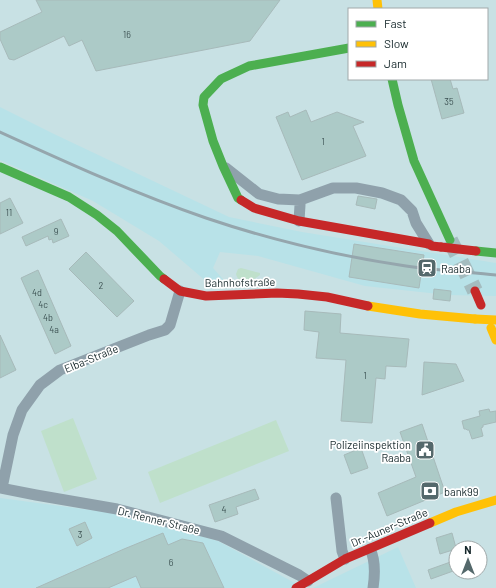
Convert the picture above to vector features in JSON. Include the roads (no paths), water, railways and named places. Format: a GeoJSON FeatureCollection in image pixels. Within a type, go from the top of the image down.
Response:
{"type":"FeatureCollection","features":[{"type":"Feature","properties":{"kind":"street"},"geometry":{"type":"LineString","coordinates":[[348,48],[249,66],[220,79],[204,96],[203,105],[213,141],[238,198],[254,208],[283,217],[429,244],[432,246],[496,253]]}},
{"type":"Feature","properties":{"kind":"street"},"geometry":{"type":"LineString","coordinates":[[392,80],[414,161],[450,240]]}},
{"type":"Feature","properties":{"kind":"street","name":"Bahnhofstraße"},"geometry":{"type":"LineString","coordinates":[[0,166],[69,197],[97,215],[117,231],[160,276],[180,291],[206,296],[277,293],[327,297],[369,306],[420,314],[475,319],[494,324]]}},
{"type":"Feature","properties":{"kind":"street"},"geometry":{"type":"LineString","coordinates":[[223,166],[259,194],[278,199],[300,200],[333,188],[356,188],[382,193],[401,200],[412,211],[416,223],[429,244]]}},
{"type":"Feature","properties":{"kind":"street"},"geometry":{"type":"LineString","coordinates":[[299,220],[300,200]]}},
{"type":"Feature","properties":{"kind":"street","name":"Elba-Straße"},"geometry":{"type":"LineString","coordinates":[[1,488],[13,435],[22,410],[40,385],[60,370],[165,330],[170,325],[180,291]]}},
{"type":"Feature","properties":{"kind":"street"},"geometry":{"type":"LineString","coordinates":[[475,291],[481,305]]}},
{"type":"Feature","properties":{"kind":"street"},"geometry":{"type":"LineString","coordinates":[[494,324],[496,340]]}},
{"type":"Feature","properties":{"kind":"street","name":"Dr. Renner Straße"},"geometry":{"type":"LineString","coordinates":[[1,488],[117,509],[221,536],[308,581]]}},
{"type":"Feature","properties":{"kind":"street"},"geometry":{"type":"LineString","coordinates":[[336,498],[342,551],[346,559]]}},
{"type":"Feature","properties":{"kind":"street","name":"Dr.-Auner-Straße"},"geometry":{"type":"LineString","coordinates":[[296,588],[346,559],[456,512],[496,500]]}},
{"type":"Feature","properties":{"kind":"street"},"geometry":{"type":"LineString","coordinates":[[370,549],[373,558],[375,576],[373,588]]}},
{"type":"Feature","properties":{"kind":"tunnel"},"geometry":{"type":"LineString","coordinates":[[450,240],[475,291]]}},
{"type":"Feature","properties":{"kind":"railway"},"geometry":{"type":"LineString","coordinates":[[0,132],[77,167],[154,199],[206,218],[255,233],[330,252],[381,262],[496,275]]}},
{"type":"Feature","properties":{"kind":"place","name":"Raaba"},"geometry":{"type":"Point","coordinates":[427,268]}},
{"type":"Feature","properties":{"kind":"place","name":"Polizeiinspektion Raaba"},"geometry":{"type":"Point","coordinates":[425,450]}},
{"type":"Feature","properties":{"kind":"place","name":"bank99"},"geometry":{"type":"Point","coordinates":[430,491]}}]}
